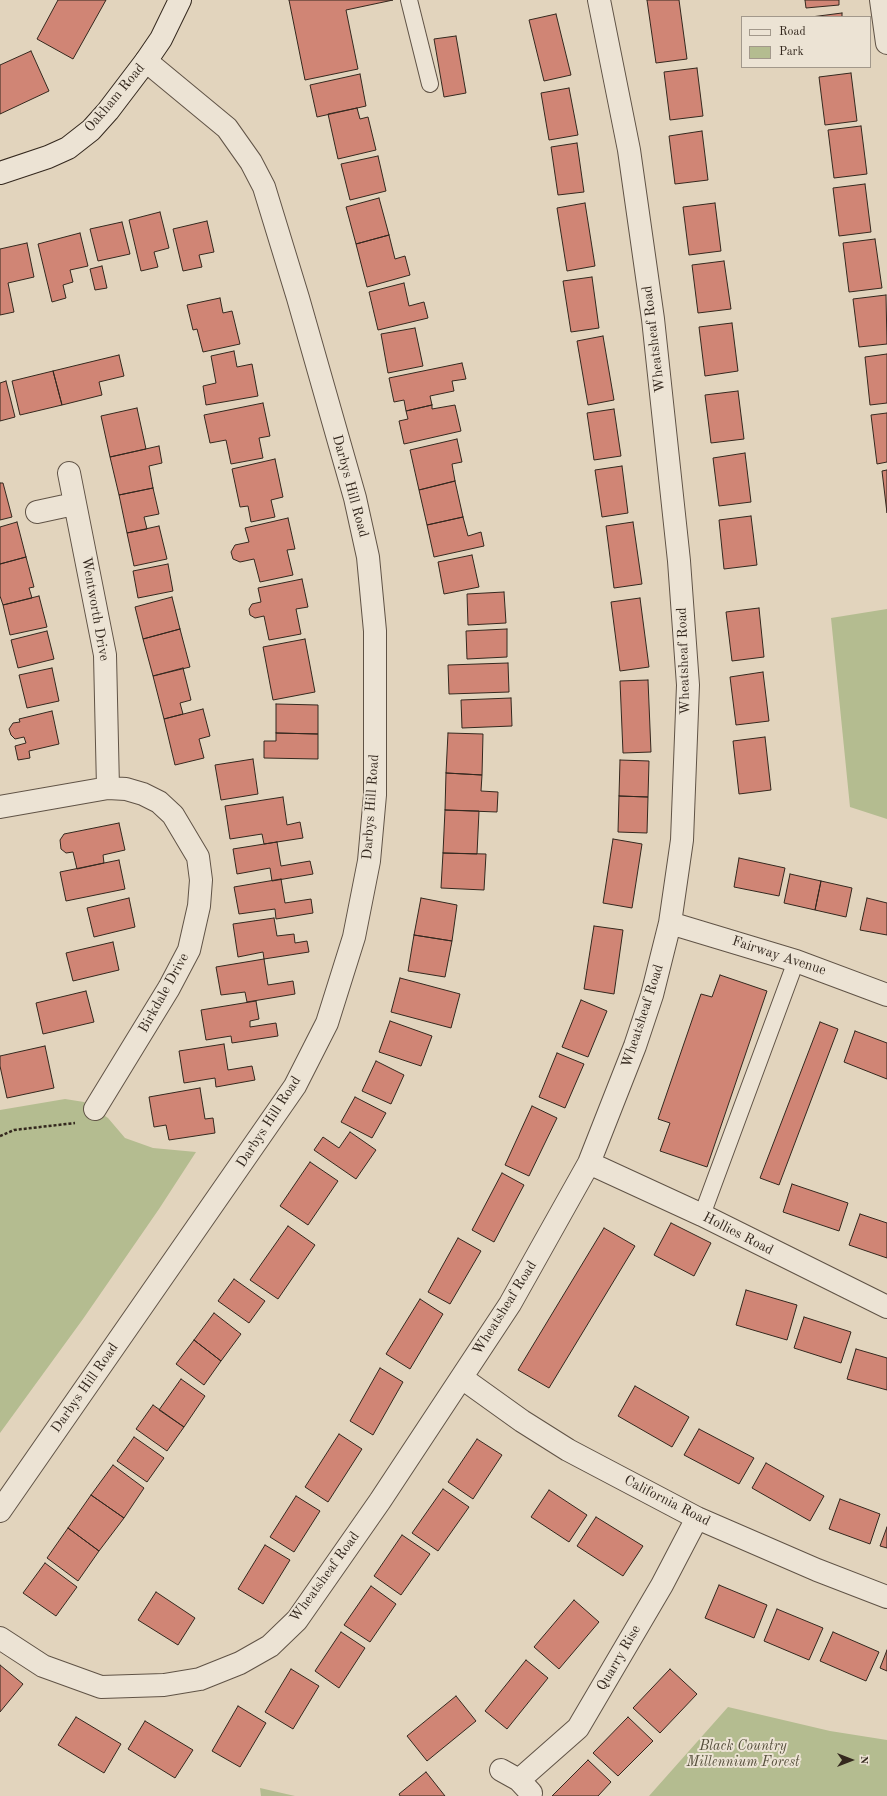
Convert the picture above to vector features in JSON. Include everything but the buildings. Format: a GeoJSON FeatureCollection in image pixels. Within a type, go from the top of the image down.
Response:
{"type":"FeatureCollection","features":[{"type":"Feature","properties":{"kind":"street","name":"Oakham Road"},"geometry":{"type":"LineString","coordinates":[[0,172],[48,157],[68,148],[91,130],[108,111],[146,61],[161,39],[180,0]]}},
{"type":"Feature","properties":{"kind":"street","name":"Wheatsheaf Road"},"geometry":{"type":"LineString","coordinates":[[0,1638],[43,1666],[101,1687],[164,1685],[200,1679],[240,1663],[270,1646],[297,1620],[380,1501],[510,1304],[589,1163],[635,1046],[652,995],[670,923],[682,840],[688,685],[679,561],[653,319],[629,150],[599,0]]}},
{"type":"Feature","properties":{"kind":"street"},"geometry":{"type":"LineString","coordinates":[[881,0],[887,43]]}},
{"type":"Feature","properties":{"kind":"street","name":"Darbys Hill Road"},"geometry":{"type":"LineString","coordinates":[[0,1511],[295,1086],[327,1023],[354,937],[369,861],[375,795],[375,631],[368,557],[355,498],[298,298],[264,187],[251,162],[227,128],[146,61]]}},
{"type":"Feature","properties":{"kind":"street","name":"Wentworth Drive"},"geometry":{"type":"LineString","coordinates":[[69,473],[105,655],[108,788]]}},
{"type":"Feature","properties":{"kind":"street"},"geometry":{"type":"LineString","coordinates":[[37,512],[74,504]]}},
{"type":"Feature","properties":{"kind":"street","name":"Birkdale Drive"},"geometry":{"type":"LineString","coordinates":[[0,807],[108,788],[126,789],[143,794],[159,802],[173,814],[198,857],[201,880],[199,906],[189,950],[169,988],[95,1109]]}},
{"type":"Feature","properties":{"kind":"street","name":"Fairway Avenue"},"geometry":{"type":"LineString","coordinates":[[670,923],[796,960],[887,994]]}},
{"type":"Feature","properties":{"kind":"street","name":"Hollies Road"},"geometry":{"type":"LineString","coordinates":[[589,1163],[702,1215],[887,1307]]}},
{"type":"Feature","properties":{"kind":"street","name":"California Road"},"geometry":{"type":"LineString","coordinates":[[462,1378],[522,1421],[568,1450],[697,1518],[817,1570],[887,1597]]}},
{"type":"Feature","properties":{"kind":"street","name":"Quarry Rise"},"geometry":{"type":"LineString","coordinates":[[517,1781],[578,1728],[662,1584],[697,1518]]}},
{"type":"Feature","properties":{"kind":"lane"},"geometry":{"type":"LineString","coordinates":[[409,0],[430,84]]}},
{"type":"Feature","properties":{"kind":"lane"},"geometry":{"type":"LineString","coordinates":[[702,1215],[796,960]]}},
{"type":"Feature","properties":{"kind":"path"},"geometry":{"type":"LineString","coordinates":[[0,1136],[14,1130],[76,1123],[95,1109]]}},
{"type":"Feature","properties":{"kind":"green space"},"geometry":{"type":"Polygon","coordinates":[[[887,609],[887,819],[850,807],[831,618],[887,609]]]}},
{"type":"Feature","properties":{"kind":"green space"},"geometry":{"type":"Polygon","coordinates":[[[65,1099],[84,1102],[108,1118],[125,1138],[153,1148],[196,1152],[159,1209],[83,1319],[0,1433],[0,1110],[65,1099]]]}},
{"type":"Feature","properties":{"kind":"green space","name":"Black Country Millennium Forest"},"geometry":{"type":"Polygon","coordinates":[[[728,1707],[830,1731],[887,1740],[887,1796],[649,1796],[728,1707]]]}},
{"type":"Feature","properties":{"kind":"green space"},"geometry":{"type":"Polygon","coordinates":[[[260,1788],[295,1796],[261,1796],[260,1788]]]}}]}
